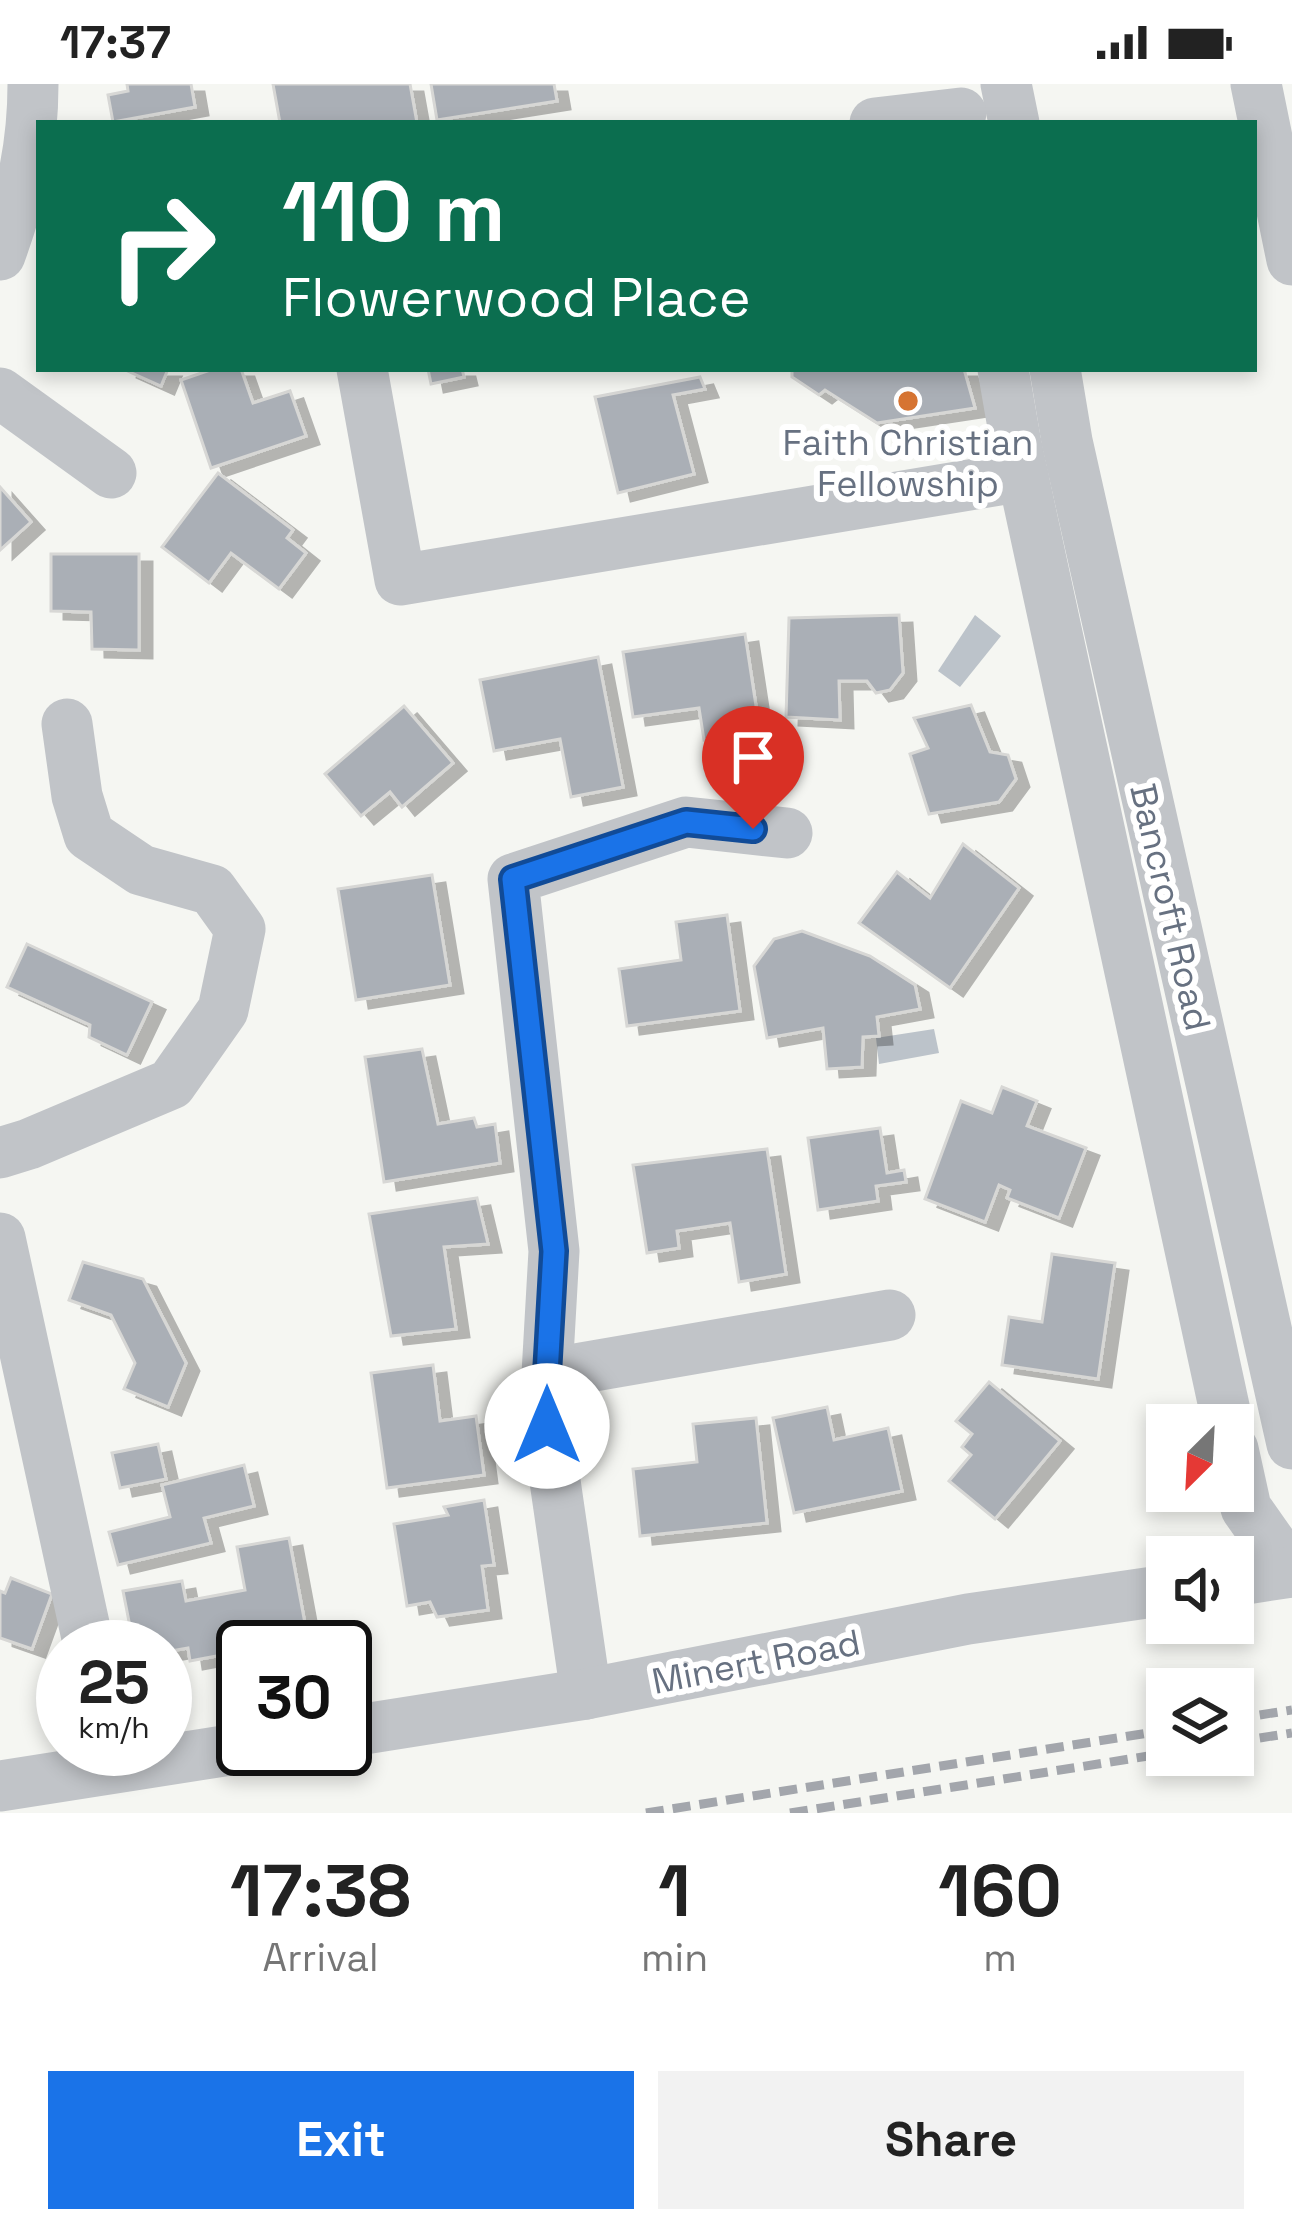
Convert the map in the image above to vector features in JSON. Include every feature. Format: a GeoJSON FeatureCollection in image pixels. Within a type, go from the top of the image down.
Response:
{"type":"FeatureCollection","features":[{"type":"Feature","properties":{"kind":"street"},"geometry":{"type":"LineString","coordinates":[[0,255],[20,199],[33,128],[33,84]]}},
{"type":"Feature","properties":{"kind":"street"},"geometry":{"type":"LineString","coordinates":[[1006,84],[1013,120]]}},
{"type":"Feature","properties":{"kind":"street"},"geometry":{"type":"LineString","coordinates":[[1256,84],[1292,260]]}},
{"type":"Feature","properties":{"kind":"street"},"geometry":{"type":"LineString","coordinates":[[890,120],[959,106]]}},
{"type":"Feature","properties":{"kind":"street"},"geometry":{"type":"LineString","coordinates":[[363,372],[400,580],[1023,476]]}},
{"type":"Feature","properties":{"kind":"street","name":"Bancroft Road"},"geometry":{"type":"LineString","coordinates":[[1004,372],[1223,1404]]}},
{"type":"Feature","properties":{"kind":"street","name":"Bancroft Road"},"geometry":{"type":"LineString","coordinates":[[1056,372],[1067,441],[1275,1289],[1292,1444]]}},
{"type":"Feature","properties":{"kind":"street"},"geometry":{"type":"LineString","coordinates":[[0,393],[111,473]]}},
{"type":"Feature","properties":{"kind":"street"},"geometry":{"type":"LineString","coordinates":[[0,1153],[171,1084],[223,1010],[240,929],[212,890],[141,870],[89,835],[77,796],[68,724]]}},
{"type":"Feature","properties":{"kind":"street"},"geometry":{"type":"LineString","coordinates":[[586,1694],[547,1426],[554,1251],[513,879],[686,822],[787,832]]}},
{"type":"Feature","properties":{"kind":"street"},"geometry":{"type":"LineString","coordinates":[[0,1238],[83,1620]]}},
{"type":"Feature","properties":{"kind":"street"},"geometry":{"type":"LineString","coordinates":[[547,1374],[890,1315]]}},
{"type":"Feature","properties":{"kind":"street"},"geometry":{"type":"LineString","coordinates":[[1249,1512],[1292,1572],[1254,1578]]}},
{"type":"Feature","properties":{"kind":"street","name":"Minert Road"},"geometry":{"type":"LineString","coordinates":[[372,1728],[586,1694],[968,1619],[1146,1593]]}},
{"type":"Feature","properties":{"kind":"street"},"geometry":{"type":"LineString","coordinates":[[0,1786],[42,1776]]}},
{"type":"Feature","properties":{"kind":"shaded area"},"geometry":{"type":"Polygon","coordinates":[[[975,615],[1001,636],[960,687],[938,671],[975,615]]]}},
{"type":"Feature","properties":{"kind":"shaded area"},"geometry":{"type":"Polygon","coordinates":[[[934,1029],[939,1053],[879,1064],[876,1038],[934,1029]]]}},
{"type":"Feature","properties":{"kind":"building"},"geometry":{"type":"Polygon","coordinates":[[[127,84],[191,84],[195,107],[113,120],[108,95],[128,91],[127,84]]]}},
{"type":"Feature","properties":{"kind":"building"},"geometry":{"type":"Polygon","coordinates":[[[273,84],[410,84],[416,120],[279,120],[273,84]]]}},
{"type":"Feature","properties":{"kind":"building"},"geometry":{"type":"Polygon","coordinates":[[[431,84],[554,84],[557,101],[437,120],[431,84]]]}},
{"type":"Feature","properties":{"kind":"building"},"geometry":{"type":"Polygon","coordinates":[[[130,372],[167,372],[161,386],[130,372]]]}},
{"type":"Feature","properties":{"kind":"building"},"geometry":{"type":"Polygon","coordinates":[[[204,372],[242,372],[253,403],[290,391],[306,436],[211,468],[181,380],[204,372]]]}},
{"type":"Feature","properties":{"kind":"building"},"geometry":{"type":"Polygon","coordinates":[[[429,372],[463,372],[464,377],[431,384],[429,372]]]}},
{"type":"Feature","properties":{"kind":"building","name":"Faith Christian Fellowship"},"geometry":{"type":"Polygon","coordinates":[[[792,372],[965,372],[975,408],[877,423],[825,390],[819,395],[792,377],[792,372]]]}},
{"type":"Feature","properties":{"kind":"building"},"geometry":{"type":"Polygon","coordinates":[[[700,377],[705,389],[673,395],[694,474],[618,493],[595,397],[700,377]]]}},
{"type":"Feature","properties":{"kind":"building"},"geometry":{"type":"Polygon","coordinates":[[[218,473],[293,530],[287,538],[306,553],[279,589],[231,553],[209,583],[162,547],[218,473]]]}},
{"type":"Feature","properties":{"kind":"building"},"geometry":{"type":"Polygon","coordinates":[[[0,487],[31,522],[0,550],[0,487]]]}},
{"type":"Feature","properties":{"kind":"building"},"geometry":{"type":"Polygon","coordinates":[[[51,554],[139,554],[139,650],[92,649],[91,612],[51,611],[51,554]]]}},
{"type":"Feature","properties":{"kind":"building"},"geometry":{"type":"Polygon","coordinates":[[[899,615],[903,673],[890,690],[876,693],[867,681],[839,681],[840,720],[786,717],[789,618],[899,615]]]}},
{"type":"Feature","properties":{"kind":"building"},"geometry":{"type":"Polygon","coordinates":[[[745,634],[760,732],[704,740],[699,708],[633,717],[623,652],[745,634]]]}},
{"type":"Feature","properties":{"kind":"building"},"geometry":{"type":"Polygon","coordinates":[[[598,657],[623,787],[571,797],[560,739],[494,751],[480,680],[598,657]]]}},
{"type":"Feature","properties":{"kind":"building"},"geometry":{"type":"Polygon","coordinates":[[[971,705],[990,752],[1008,755],[1016,779],[999,802],[929,814],[910,754],[928,748],[914,718],[971,705]]]}},
{"type":"Feature","properties":{"kind":"building"},"geometry":{"type":"Polygon","coordinates":[[[404,706],[453,763],[402,807],[390,792],[361,816],[325,774],[404,706]]]}},
{"type":"Feature","properties":{"kind":"building"},"geometry":{"type":"Polygon","coordinates":[[[963,844],[1019,888],[950,988],[859,923],[897,872],[930,898],[963,844]]]}},
{"type":"Feature","properties":{"kind":"building"},"geometry":{"type":"Polygon","coordinates":[[[432,875],[450,985],[356,1000],[338,889],[432,875]]]}},
{"type":"Feature","properties":{"kind":"building"},"geometry":{"type":"Polygon","coordinates":[[[727,915],[740,1011],[627,1026],[619,969],[681,960],[676,922],[727,915]]]}},
{"type":"Feature","properties":{"kind":"building"},"geometry":{"type":"Polygon","coordinates":[[[802,931],[870,956],[915,985],[920,1009],[877,1017],[879,1036],[863,1037],[862,1067],[827,1069],[823,1028],[767,1038],[754,966],[774,939],[802,931]]]}},
{"type":"Feature","properties":{"kind":"building"},"geometry":{"type":"Polygon","coordinates":[[[27,944],[152,1002],[127,1055],[89,1037],[90,1025],[7,987],[27,944]]]}},
{"type":"Feature","properties":{"kind":"building"},"geometry":{"type":"Polygon","coordinates":[[[422,1049],[438,1124],[474,1118],[477,1127],[495,1124],[500,1163],[384,1182],[365,1057],[422,1049]]]}},
{"type":"Feature","properties":{"kind":"building"},"geometry":{"type":"Polygon","coordinates":[[[1002,1087],[1037,1101],[1027,1126],[1086,1148],[1059,1218],[1007,1198],[1010,1190],[999,1185],[985,1222],[925,1199],[961,1101],[992,1113],[1002,1087]]]}},
{"type":"Feature","properties":{"kind":"building"},"geometry":{"type":"Polygon","coordinates":[[[880,1128],[887,1173],[904,1170],[906,1182],[876,1186],[878,1201],[818,1210],[808,1138],[880,1128]]]}},
{"type":"Feature","properties":{"kind":"building"},"geometry":{"type":"Polygon","coordinates":[[[767,1149],[786,1274],[739,1282],[730,1223],[677,1231],[679,1248],[647,1253],[633,1165],[767,1149]]]}},
{"type":"Feature","properties":{"kind":"building"},"geometry":{"type":"Polygon","coordinates":[[[477,1198],[488,1244],[444,1247],[456,1329],[391,1336],[369,1214],[477,1198]]]}},
{"type":"Feature","properties":{"kind":"building"},"geometry":{"type":"Polygon","coordinates":[[[1052,1254],[1115,1263],[1098,1379],[1002,1365],[1009,1317],[1042,1322],[1052,1254]]]}},
{"type":"Feature","properties":{"kind":"building"},"geometry":{"type":"Polygon","coordinates":[[[83,1262],[143,1279],[186,1363],[168,1407],[124,1389],[135,1363],[111,1315],[69,1300],[83,1262]]]}},
{"type":"Feature","properties":{"kind":"building"},"geometry":{"type":"Polygon","coordinates":[[[433,1365],[440,1421],[476,1416],[484,1475],[387,1488],[371,1373],[433,1365]]]}},
{"type":"Feature","properties":{"kind":"building"},"geometry":{"type":"Polygon","coordinates":[[[989,1382],[1060,1441],[995,1519],[949,1481],[971,1455],[962,1447],[972,1434],[956,1421],[989,1382]]]}},
{"type":"Feature","properties":{"kind":"building"},"geometry":{"type":"Polygon","coordinates":[[[827,1407],[834,1440],[888,1428],[902,1491],[794,1513],[773,1418],[827,1407]]]}},
{"type":"Feature","properties":{"kind":"building"},"geometry":{"type":"Polygon","coordinates":[[[756,1418],[767,1523],[640,1536],[633,1469],[697,1462],[693,1424],[756,1418]]]}},
{"type":"Feature","properties":{"kind":"building"},"geometry":{"type":"Polygon","coordinates":[[[158,1444],[166,1479],[120,1488],[112,1453],[158,1444]]]}},
{"type":"Feature","properties":{"kind":"building"},"geometry":{"type":"Polygon","coordinates":[[[244,1465],[254,1506],[204,1518],[211,1543],[118,1565],[109,1532],[170,1517],[162,1485],[244,1465]]]}},
{"type":"Feature","properties":{"kind":"building"},"geometry":{"type":"Polygon","coordinates":[[[484,1500],[494,1565],[482,1566],[488,1610],[437,1617],[430,1602],[407,1606],[394,1524],[448,1515],[444,1507],[484,1500]]]}},
{"type":"Feature","properties":{"kind":"building"},"geometry":{"type":"Polygon","coordinates":[[[289,1538],[304,1620],[216,1620],[216,1656],[192,1661],[192,1620],[129,1620],[123,1591],[182,1581],[186,1601],[245,1590],[237,1547],[289,1538]]]}},
{"type":"Feature","properties":{"kind":"building"},"geometry":{"type":"Polygon","coordinates":[[[11,1578],[52,1594],[43,1620],[36,1620],[32,1649],[0,1638],[0,1591],[5,1593],[11,1578]]]}},
{"type":"Feature","properties":{"kind":"railway"},"geometry":{"type":"LineString","coordinates":[[1254,1716],[1292,1710]]}},
{"type":"Feature","properties":{"kind":"railway"},"geometry":{"type":"LineString","coordinates":[[646,1813],[1146,1733]]}},
{"type":"Feature","properties":{"kind":"railway"},"geometry":{"type":"LineString","coordinates":[[1254,1739],[1292,1733]]}},
{"type":"Feature","properties":{"kind":"railway"},"geometry":{"type":"LineString","coordinates":[[790,1813],[1146,1756]]}},
{"type":"Feature","properties":{"kind":"place","name":"Faith Christian Fellowship"},"geometry":{"type":"Point","coordinates":[908,401]}},
{"type":"Feature","properties":{"kind":"route"},"geometry":{"type":"LineString","coordinates":[[547,1426],[554,1251],[513,879],[686,822],[753,829]]}}]}
